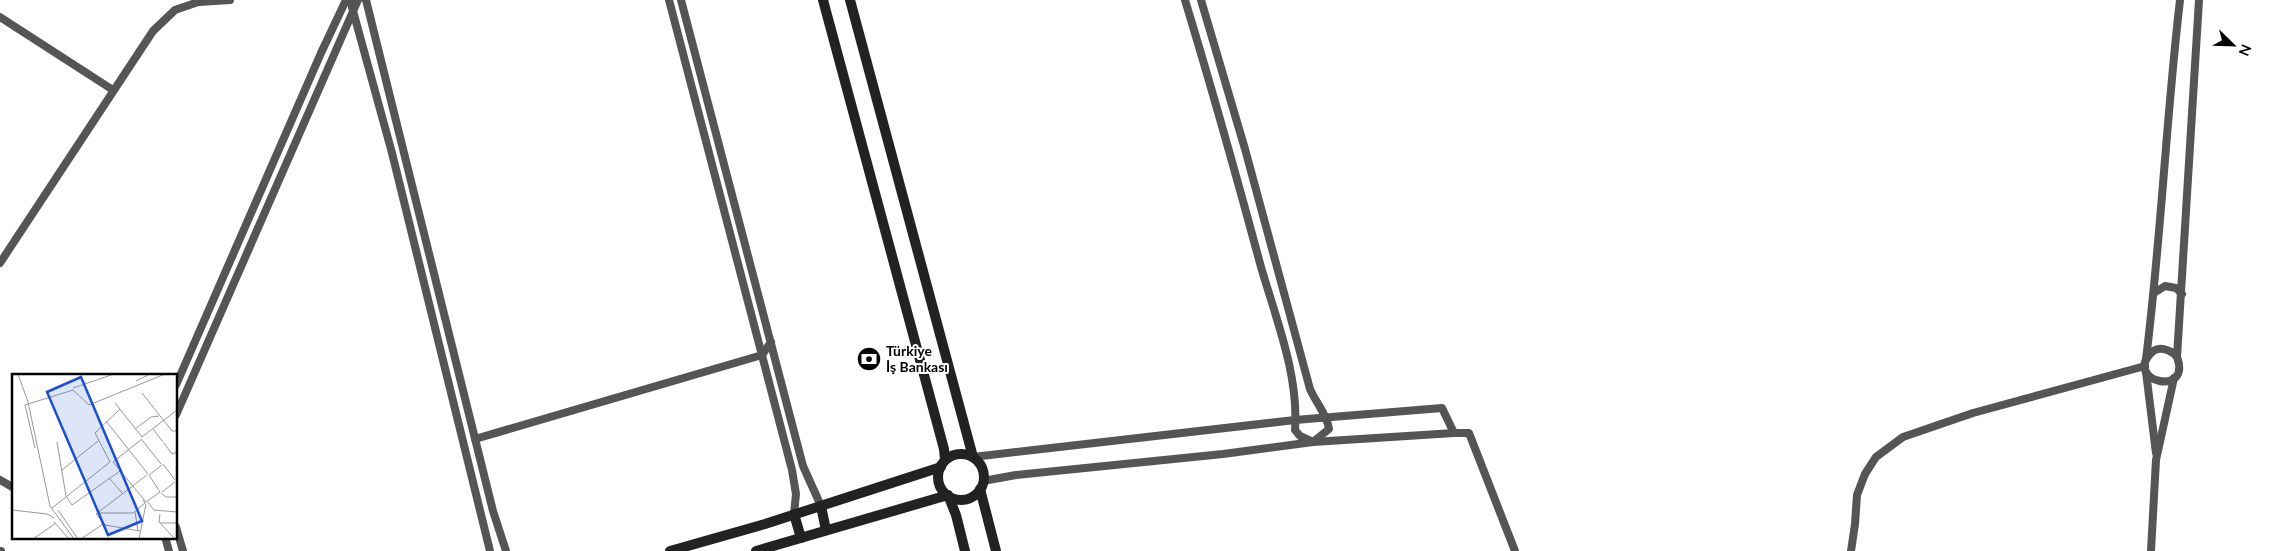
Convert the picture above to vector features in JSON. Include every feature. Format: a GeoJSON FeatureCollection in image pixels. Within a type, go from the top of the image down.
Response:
{"type":"FeatureCollection","features":[{"type":"Feature","properties":{"kind":"street"},"geometry":{"type":"LineString","coordinates":[[0,262],[153,31],[186,3],[230,0]]}},
{"type":"Feature","properties":{"kind":"street"},"geometry":{"type":"LineString","coordinates":[[178,380],[321,53],[348,0],[354,9],[490,551]]}},
{"type":"Feature","properties":{"kind":"street"},"geometry":{"type":"LineString","coordinates":[[178,410],[358,0]]}},
{"type":"Feature","properties":{"kind":"street"},"geometry":{"type":"LineString","coordinates":[[366,0],[493,511],[506,551]]}},
{"type":"Feature","properties":{"kind":"street"},"geometry":{"type":"LineString","coordinates":[[669,0],[792,470],[796,494],[794,514],[800,538]]}},
{"type":"Feature","properties":{"kind":"street"},"geometry":{"type":"LineString","coordinates":[[681,0],[804,466],[821,506],[826,530]]}},
{"type":"Feature","properties":{"kind":"street"},"geometry":{"type":"LineString","coordinates":[[823,0],[943,464],[939,483],[948,496],[956,515],[966,551]]}},
{"type":"Feature","properties":{"kind":"street"},"geometry":{"type":"LineString","coordinates":[[850,0],[973,457],[983,472],[982,485],[996,551]]}},
{"type":"Feature","properties":{"kind":"street"},"geometry":{"type":"LineString","coordinates":[[1185,0],[1231,153],[1289,367],[1296,404],[1294,430],[1300,436],[1313,442]]}},
{"type":"Feature","properties":{"kind":"street"},"geometry":{"type":"LineString","coordinates":[[1201,0],[1245,149],[1310,390],[1318,407],[1327,418],[1329,429],[1313,442]]}},
{"type":"Feature","properties":{"kind":"street"},"geometry":{"type":"LineString","coordinates":[[2152,551],[2156,460],[2146,366],[2154,293],[2173,59],[2180,0]]}},
{"type":"Feature","properties":{"kind":"street"},"geometry":{"type":"LineString","coordinates":[[2156,460],[2174,378],[2179,368],[2177,357],[2199,0]]}},
{"type":"Feature","properties":{"kind":"street"},"geometry":{"type":"LineString","coordinates":[[0,17],[113,90]]}},
{"type":"Feature","properties":{"kind":"street"},"geometry":{"type":"LineString","coordinates":[[700,121],[711,118]]}},
{"type":"Feature","properties":{"kind":"street"},"geometry":{"type":"LineString","coordinates":[[734,251],[746,248]]}},
{"type":"Feature","properties":{"kind":"street"},"geometry":{"type":"LineString","coordinates":[[2154,293],[2165,286],[2176,288],[2182,294]]}},
{"type":"Feature","properties":{"kind":"street"},"geometry":{"type":"LineString","coordinates":[[475,439],[762,355],[771,342]]}},
{"type":"Feature","properties":{"kind":"street"},"geometry":{"type":"LineString","coordinates":[[2174,378],[2169,381],[2158,382],[2153,380],[2146,366],[2152,352],[2163,348],[2177,357]]}},
{"type":"Feature","properties":{"kind":"street"},"geometry":{"type":"LineString","coordinates":[[1850,551],[1856,524],[1857,494],[1864,474],[1876,457],[1904,437],[1973,413],[2146,366]]}},
{"type":"Feature","properties":{"kind":"street"},"geometry":{"type":"LineString","coordinates":[[670,551],[821,506],[943,464],[955,455],[965,454],[973,457],[1295,420],[1442,408],[1454,433]]}},
{"type":"Feature","properties":{"kind":"street"},"geometry":{"type":"LineString","coordinates":[[756,551],[948,496],[958,500],[966,499],[982,485],[1016,475],[1223,454],[1313,442],[1469,433],[1514,551]]}},
{"type":"Feature","properties":{"kind":"street"},"geometry":{"type":"LineString","coordinates":[[0,480],[12,487]]}},
{"type":"Feature","properties":{"kind":"street"},"geometry":{"type":"LineString","coordinates":[[178,533],[183,551]]}},
{"type":"Feature","properties":{"kind":"street"},"geometry":{"type":"LineString","coordinates":[[165,538],[169,551]]}},
{"type":"Feature","properties":{"kind":"place","name":"Türkiye İş Bankası"},"geometry":{"type":"Point","coordinates":[869,359]}}]}
